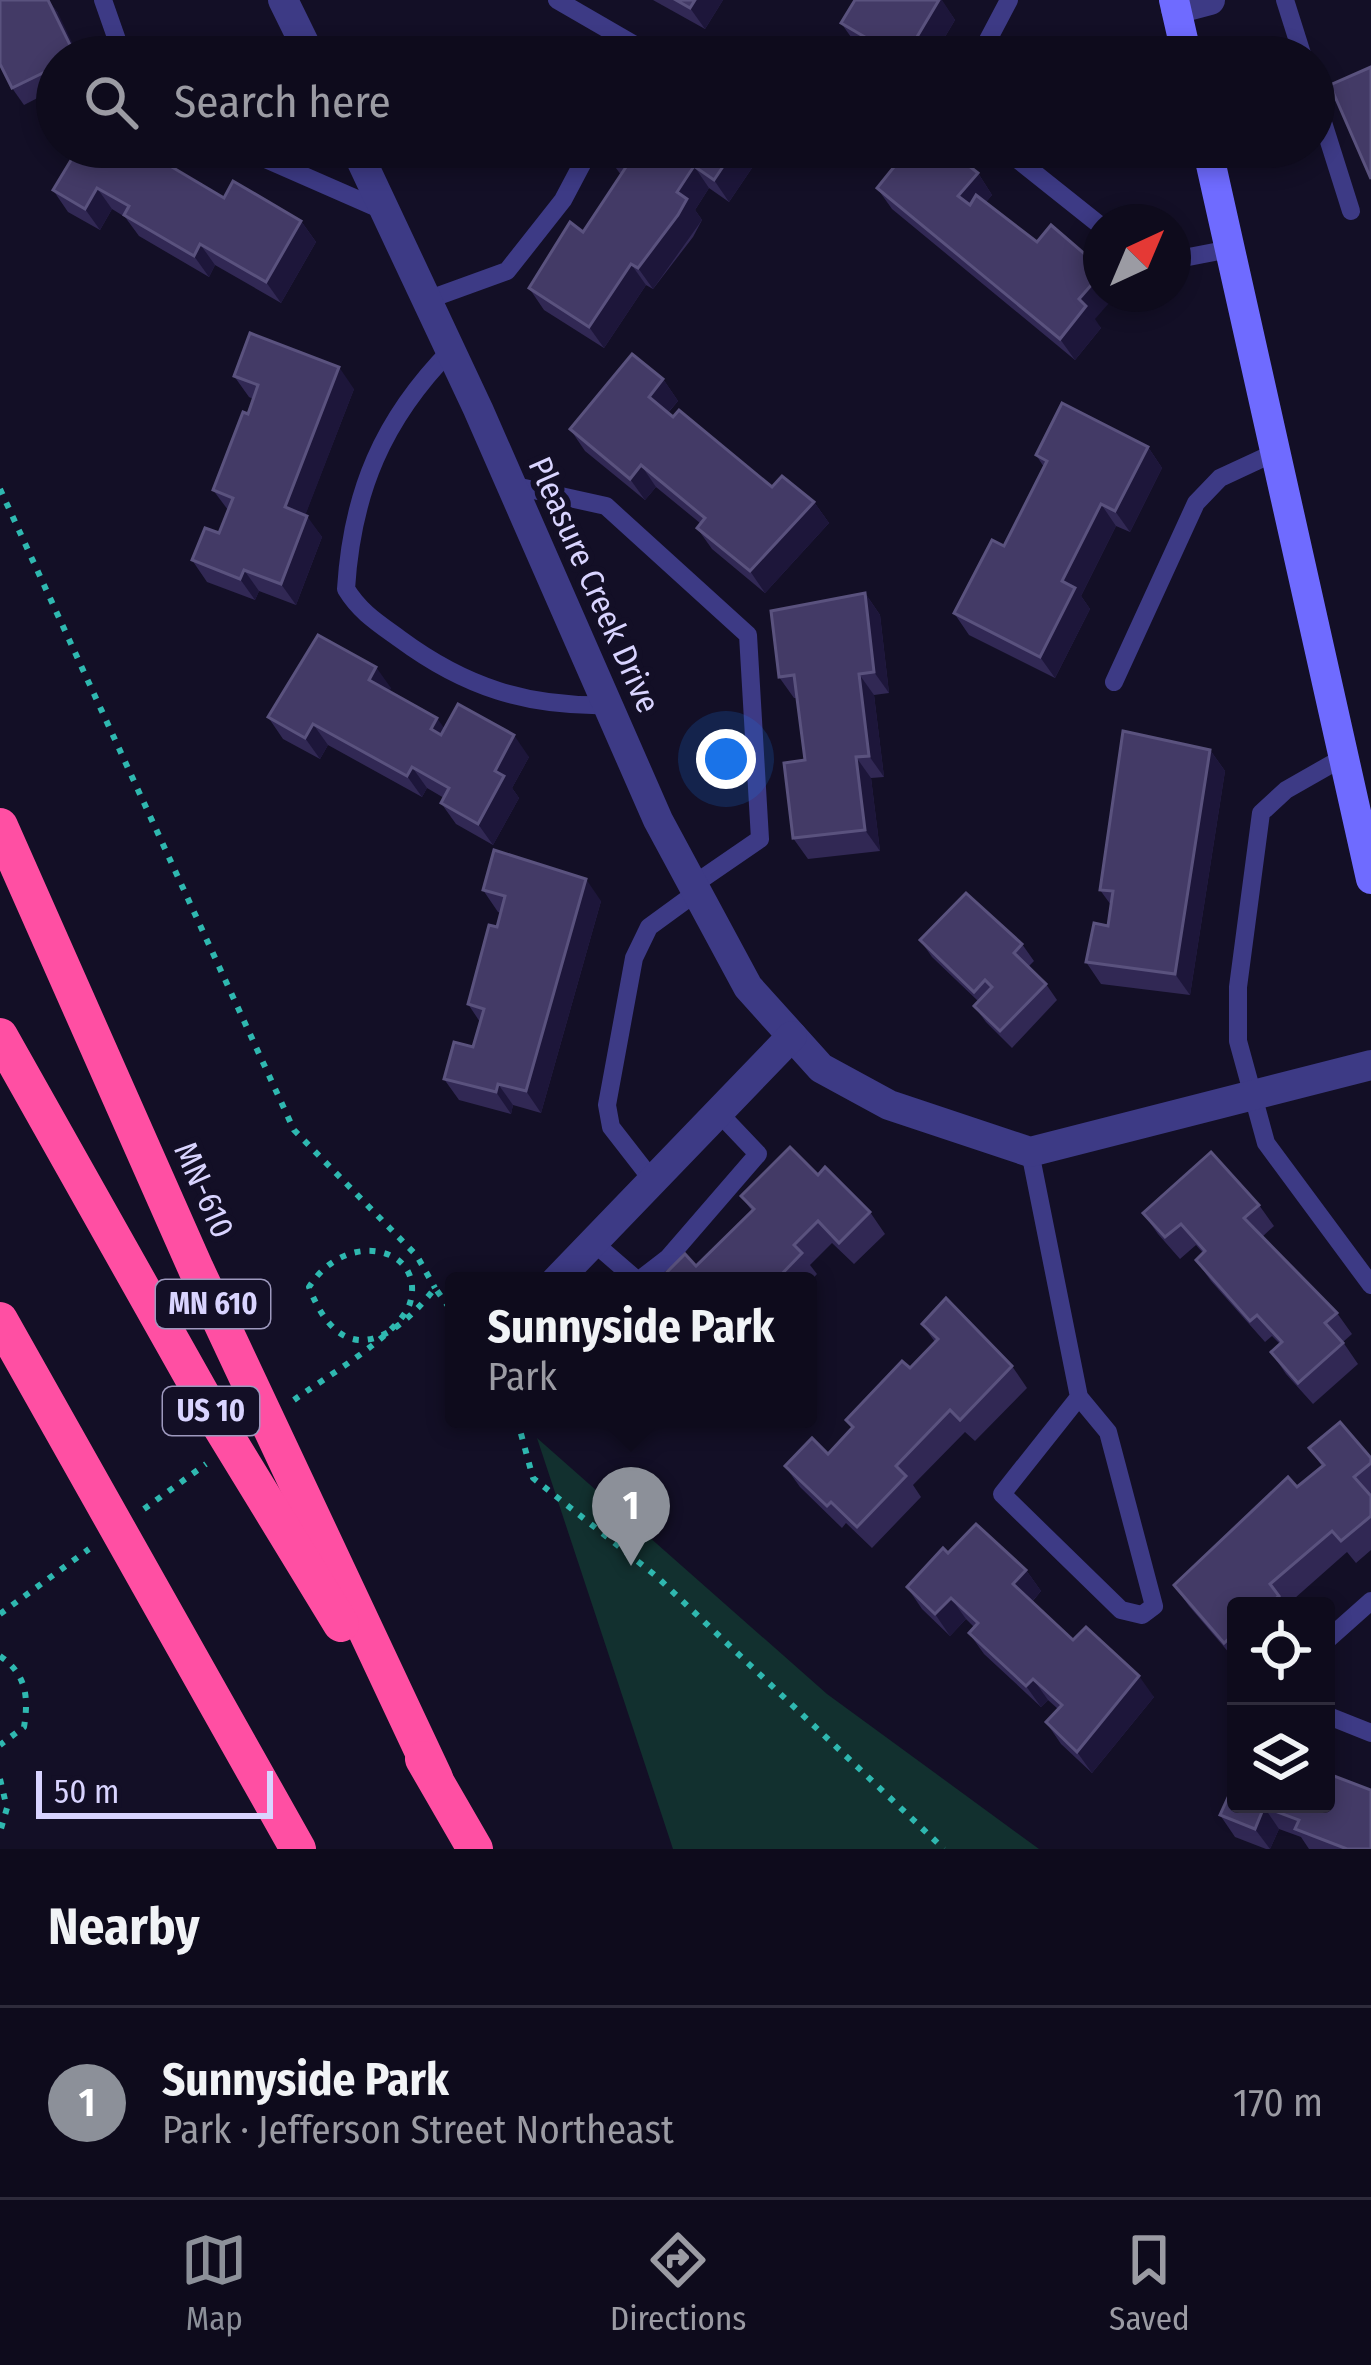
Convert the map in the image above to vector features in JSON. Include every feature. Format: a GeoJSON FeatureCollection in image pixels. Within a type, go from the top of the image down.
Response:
{"type":"FeatureCollection","features":[{"type":"Feature","properties":{"kind":"highway","name":"MN-610"},"geometry":{"type":"LineString","coordinates":[[0,826],[196,1269],[435,1778]]}},
{"type":"Feature","properties":{"kind":"highway","name":"US 10"},"geometry":{"type":"LineString","coordinates":[[0,1036],[214,1416],[475,1849]]}},
{"type":"Feature","properties":{"kind":"highway"},"geometry":{"type":"LineString","coordinates":[[0,1320],[298,1849]]}},
{"type":"Feature","properties":{"kind":"street"},"geometry":{"type":"LineString","coordinates":[[283,0],[301,36]]}},
{"type":"Feature","properties":{"kind":"street"},"geometry":{"type":"LineString","coordinates":[[1182,36],[1175,4],[1210,0]]}},
{"type":"Feature","properties":{"kind":"street","name":"Pleasure Creek Drive"},"geometry":{"type":"LineString","coordinates":[[365,168],[608,705],[695,888],[748,986],[820,1068],[890,1105],[1030,1152]]}},
{"type":"Feature","properties":{"kind":"street"},"geometry":{"type":"LineString","coordinates":[[1212,168],[1371,878]]}},
{"type":"Feature","properties":{"kind":"street"},"geometry":{"type":"LineString","coordinates":[[565,1272],[792,1036]]}},
{"type":"Feature","properties":{"kind":"street"},"geometry":{"type":"LineString","coordinates":[[1030,1152],[1371,1065]]}},
{"type":"Feature","properties":{"kind":"lane"},"geometry":{"type":"LineString","coordinates":[[103,0],[116,36]]}},
{"type":"Feature","properties":{"kind":"lane"},"geometry":{"type":"LineString","coordinates":[[557,0],[628,36]]}},
{"type":"Feature","properties":{"kind":"lane"},"geometry":{"type":"LineString","coordinates":[[991,36],[1009,0]]}},
{"type":"Feature","properties":{"kind":"lane"},"geometry":{"type":"LineString","coordinates":[[1285,0],[1296,36]]}},
{"type":"Feature","properties":{"kind":"lane"},"geometry":{"type":"LineString","coordinates":[[1335,160],[1351,211]]}},
{"type":"Feature","properties":{"kind":"lane"},"geometry":{"type":"LineString","coordinates":[[286,168],[387,212]]}},
{"type":"Feature","properties":{"kind":"lane"},"geometry":{"type":"LineString","coordinates":[[427,299],[507,271],[563,200],[580,168]]}},
{"type":"Feature","properties":{"kind":"lane"},"geometry":{"type":"LineString","coordinates":[[1028,168],[1083,212]]}},
{"type":"Feature","properties":{"kind":"lane"},"geometry":{"type":"LineString","coordinates":[[1191,257],[1230,249]]}},
{"type":"Feature","properties":{"kind":"lane"},"geometry":{"type":"LineString","coordinates":[[451,350],[412,390],[374,451],[346,590],[358,610],[431,662],[500,696],[560,706],[608,705]]}},
{"type":"Feature","properties":{"kind":"lane"},"geometry":{"type":"LineString","coordinates":[[1114,682],[1196,502],[1220,478],[1274,453]]}},
{"type":"Feature","properties":{"kind":"lane"},"geometry":{"type":"LineString","coordinates":[[512,485],[606,506],[748,635],[760,839],[650,927],[634,958],[607,1105],[611,1127],[653,1180]]}},
{"type":"Feature","properties":{"kind":"lane"},"geometry":{"type":"LineString","coordinates":[[1344,758],[1286,790],[1261,813],[1238,987],[1238,1041],[1266,1143],[1371,1285]]}},
{"type":"Feature","properties":{"kind":"lane"},"geometry":{"type":"LineString","coordinates":[[650,1272],[668,1258],[758,1154],[718,1113]]}},
{"type":"Feature","properties":{"kind":"lane"},"geometry":{"type":"LineString","coordinates":[[1030,1152],[1079,1397],[1108,1432],[1154,1606],[1142,1615],[1121,1610],[1002,1494],[1079,1397]]}},
{"type":"Feature","properties":{"kind":"lane"},"geometry":{"type":"LineString","coordinates":[[593,1242],[628,1272]]}},
{"type":"Feature","properties":{"kind":"lane"},"geometry":{"type":"LineString","coordinates":[[1335,1633],[1371,1601]]}},
{"type":"Feature","properties":{"kind":"lane"},"geometry":{"type":"LineString","coordinates":[[1335,1719],[1371,1733]]}},
{"type":"Feature","properties":{"kind":"path"},"geometry":{"type":"LineString","coordinates":[[0,488],[294,1130],[417,1256],[445,1302]]}},
{"type":"Feature","properties":{"kind":"path"},"geometry":{"type":"LineString","coordinates":[[410,1305],[411,1286],[402,1266],[377,1249],[352,1249],[323,1264],[309,1287],[320,1317],[348,1339],[381,1340],[409,1322],[435,1288]]}},
{"type":"Feature","properties":{"kind":"path"},"geometry":{"type":"LineString","coordinates":[[519,1428],[533,1478],[656,1576],[944,1849]]}},
{"type":"Feature","properties":{"kind":"path"},"geometry":{"type":"LineString","coordinates":[[0,1656],[19,1672],[29,1699],[25,1727],[0,1745]]}},
{"type":"Feature","properties":{"kind":"path"},"geometry":{"type":"LineString","coordinates":[[0,1780],[7,1808],[1,1828]]}},
{"type":"Feature","properties":{"kind":"green space"},"geometry":{"type":"Polygon","coordinates":[[[537,1438],[827,1694],[1039,1849],[673,1849],[537,1438]]]}},
{"type":"Feature","properties":{"kind":"building"},"geometry":{"type":"Polygon","coordinates":[[[0,0],[48,0],[66,36],[36,36],[36,76],[12,88],[0,64],[0,0]]]}},
{"type":"Feature","properties":{"kind":"building"},"geometry":{"type":"Polygon","coordinates":[[[855,0],[939,0],[918,36],[863,36],[841,23],[855,0]]]}},
{"type":"Feature","properties":{"kind":"building"},"geometry":{"type":"Polygon","coordinates":[[[1371,67],[1371,179],[1335,96],[1335,83],[1371,67]]]}},
{"type":"Feature","properties":{"kind":"building"},"geometry":{"type":"Polygon","coordinates":[[[66,168],[174,168],[224,198],[233,181],[301,221],[266,282],[200,244],[194,256],[124,215],[129,206],[97,188],[85,209],[53,190],[66,168]]]}},
{"type":"Feature","properties":{"kind":"building"},"geometry":{"type":"Polygon","coordinates":[[[625,168],[693,168],[677,192],[687,199],[678,215],[638,268],[631,264],[589,327],[529,288],[570,222],[583,232],[625,168]]]}},
{"type":"Feature","properties":{"kind":"building"},"geometry":{"type":"Polygon","coordinates":[[[697,168],[722,168],[714,180],[697,168]]]}},
{"type":"Feature","properties":{"kind":"building"},"geometry":{"type":"Polygon","coordinates":[[[893,168],[972,168],[978,173],[958,196],[970,205],[976,195],[1037,242],[1051,225],[1083,253],[1079,299],[1083,310],[1060,339],[877,188],[893,168]]]}},
{"type":"Feature","properties":{"kind":"building"},"geometry":{"type":"Polygon","coordinates":[[[250,333],[339,367],[285,507],[307,516],[281,584],[244,570],[240,579],[192,560],[205,528],[219,533],[233,498],[213,490],[258,385],[234,376],[250,333]]]}},
{"type":"Feature","properties":{"kind":"building"},"geometry":{"type":"Polygon","coordinates":[[[632,354],[663,379],[649,397],[673,417],[679,410],[772,487],[782,476],[814,502],[750,571],[697,528],[705,518],[641,465],[630,479],[570,429],[632,354]]]}},
{"type":"Feature","properties":{"kind":"building"},"geometry":{"type":"Polygon","coordinates":[[[1062,403],[1148,447],[1115,511],[1101,504],[1062,581],[1075,588],[1040,657],[954,613],[992,540],[1004,546],[1047,461],[1036,455],[1062,403]]]}},
{"type":"Feature","properties":{"kind":"building"},"geometry":{"type":"Polygon","coordinates":[[[865,593],[874,672],[859,674],[869,756],[856,757],[865,830],[793,838],[784,763],[805,760],[794,675],[779,677],[771,611],[865,593]]]}},
{"type":"Feature","properties":{"kind":"building"},"geometry":{"type":"Polygon","coordinates":[[[318,635],[376,667],[369,680],[437,718],[431,729],[441,735],[458,704],[514,735],[495,771],[504,776],[478,824],[441,803],[449,788],[412,767],[407,776],[313,724],[305,738],[268,717],[318,635]]]}},
{"type":"Feature","properties":{"kind":"building"},"geometry":{"type":"Polygon","coordinates":[[[1123,731],[1210,750],[1175,974],[1086,962],[1094,923],[1108,926],[1113,891],[1100,890],[1123,731]]]}},
{"type":"Feature","properties":{"kind":"building"},"geometry":{"type":"Polygon","coordinates":[[[494,850],[586,879],[526,1091],[498,1084],[496,1092],[444,1079],[454,1042],[473,1047],[484,1009],[468,1004],[489,925],[497,927],[505,896],[483,890],[494,850]]]}},
{"type":"Feature","properties":{"kind":"building"},"geometry":{"type":"Polygon","coordinates":[[[966,893],[1022,944],[1014,953],[1046,984],[1000,1031],[974,1006],[992,987],[985,980],[974,992],[920,940],[966,893]]]}},
{"type":"Feature","properties":{"kind":"building"},"geometry":{"type":"Polygon","coordinates":[[[790,1147],[818,1175],[825,1167],[870,1212],[839,1243],[818,1221],[794,1245],[802,1253],[784,1272],[667,1272],[685,1254],[696,1266],[754,1209],[741,1196],[790,1147]]]}},
{"type":"Feature","properties":{"kind":"building"},"geometry":{"type":"Polygon","coordinates":[[[1211,1152],[1259,1205],[1244,1218],[1337,1313],[1325,1323],[1343,1343],[1298,1383],[1271,1352],[1282,1342],[1257,1315],[1250,1321],[1196,1260],[1205,1251],[1181,1224],[1165,1237],[1143,1213],[1211,1152]]]}},
{"type":"Feature","properties":{"kind":"building"},"geometry":{"type":"Polygon","coordinates":[[[946,1298],[1012,1366],[960,1420],[950,1410],[896,1466],[906,1476],[857,1527],[785,1466],[812,1438],[828,1454],[853,1427],[846,1420],[902,1361],[910,1368],[938,1339],[922,1324],[946,1298]]]}},
{"type":"Feature","properties":{"kind":"building"},"geometry":{"type":"Polygon","coordinates":[[[1340,1422],[1371,1458],[1354,1477],[1371,1496],[1371,1516],[1341,1541],[1332,1531],[1270,1584],[1278,1597],[1227,1597],[1224,1643],[1174,1585],[1288,1477],[1297,1487],[1324,1465],[1309,1448],[1340,1422]]]}},
{"type":"Feature","properties":{"kind":"building"},"geometry":{"type":"Polygon","coordinates":[[[976,1524],[1026,1570],[1013,1584],[1073,1640],[1086,1627],[1139,1676],[1077,1752],[1046,1722],[1062,1705],[1033,1679],[1026,1686],[969,1633],[978,1623],[951,1598],[935,1614],[907,1587],[943,1548],[948,1553],[976,1524]]]}},
{"type":"Feature","properties":{"kind":"building"},"geometry":{"type":"Polygon","coordinates":[[[1335,1776],[1371,1790],[1371,1849],[1347,1849],[1295,1829],[1299,1820],[1280,1813],[1335,1813],[1335,1776]]]}},
{"type":"Feature","properties":{"kind":"building"},"geometry":{"type":"Polygon","coordinates":[[[1227,1800],[1227,1813],[1262,1813],[1255,1829],[1220,1815],[1227,1800]]]}},
{"type":"Feature","properties":{"kind":"place","name":"Sunnyside Park"},"geometry":{"type":"Point","coordinates":[631,1566]}}]}
